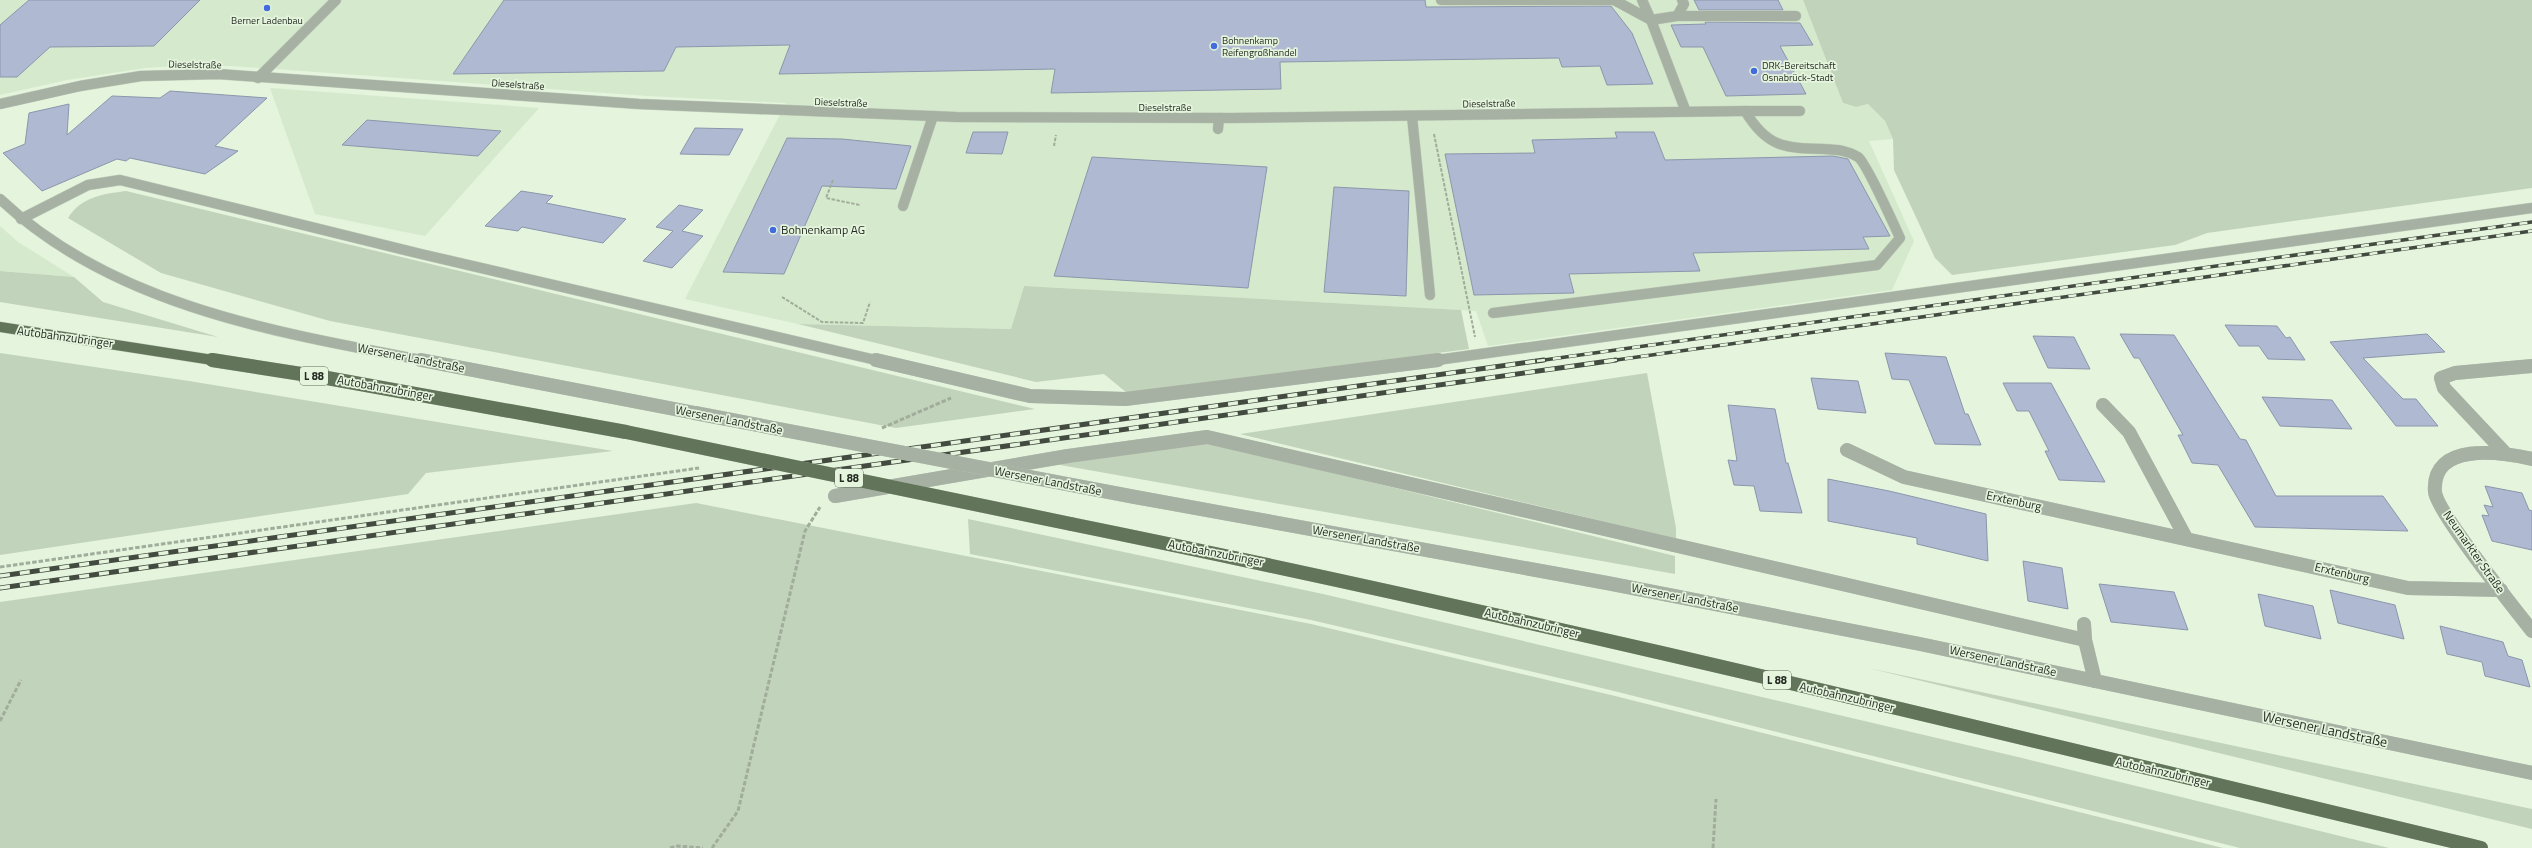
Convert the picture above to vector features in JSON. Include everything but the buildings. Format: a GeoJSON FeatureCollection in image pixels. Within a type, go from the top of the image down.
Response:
{"type":"FeatureCollection","features":[{"type":"Feature","properties":{"kind":"highway","name":"Autobahnzubringer"},"geometry":{"type":"LineString","coordinates":[[0,327],[327,378],[626,432],[1322,575],[1645,648],[2481,848]]}},
{"type":"Feature","properties":{"kind":"street"},"geometry":{"type":"LineString","coordinates":[[258,78],[336,0]]}},
{"type":"Feature","properties":{"kind":"street"},"geometry":{"type":"LineString","coordinates":[[1441,0],[1444,2],[1614,0],[1651,20],[1677,16],[1796,16]]}},
{"type":"Feature","properties":{"kind":"street"},"geometry":{"type":"LineString","coordinates":[[1642,0],[1686,112]]}},
{"type":"Feature","properties":{"kind":"street"},"geometry":{"type":"LineString","coordinates":[[1677,16],[1684,4],[1682,0]]}},
{"type":"Feature","properties":{"kind":"street","name":"Dieselstraße"},"geometry":{"type":"LineString","coordinates":[[0,104],[80,86],[141,76],[218,74],[258,78],[736,110],[933,116],[1219,118],[1800,111]]}},
{"type":"Feature","properties":{"kind":"street"},"geometry":{"type":"LineString","coordinates":[[1493,313],[1877,266],[1900,238],[1860,158],[1844,150],[1807,149],[1776,144],[1757,131],[1745,111]]}},
{"type":"Feature","properties":{"kind":"street"},"geometry":{"type":"LineString","coordinates":[[902,206],[933,116]]}},
{"type":"Feature","properties":{"kind":"street"},"geometry":{"type":"LineString","coordinates":[[1412,116],[1430,296]]}},
{"type":"Feature","properties":{"kind":"street"},"geometry":{"type":"LineString","coordinates":[[1218,129],[1219,118]]}},
{"type":"Feature","properties":{"kind":"street"},"geometry":{"type":"LineString","coordinates":[[21,218],[88,185],[120,180],[429,256],[1030,396],[1125,399],[1479,355],[2532,208]]}},
{"type":"Feature","properties":{"kind":"street","name":"Wersener Landstraße"},"geometry":{"type":"LineString","coordinates":[[0,199],[21,218],[108,275],[192,306],[302,337],[1135,498],[1630,587],[1920,644],[2532,773]]}},
{"type":"Feature","properties":{"kind":"street"},"geometry":{"type":"LineString","coordinates":[[2505,453],[2444,388],[2441,378],[2455,373],[2532,366]]}},
{"type":"Feature","properties":{"kind":"street"},"geometry":{"type":"LineString","coordinates":[[2103,405],[2129,432],[2186,538]]}},
{"type":"Feature","properties":{"kind":"street"},"geometry":{"type":"LineString","coordinates":[[835,496],[1068,456],[1207,437],[2085,640]]}},
{"type":"Feature","properties":{"kind":"street","name":"Erxtenburg"},"geometry":{"type":"LineString","coordinates":[[1847,450],[1904,477],[2408,588],[2501,590]]}},
{"type":"Feature","properties":{"kind":"street","name":"Neumarkter Straße"},"geometry":{"type":"LineString","coordinates":[[2532,459],[2505,453],[2471,453],[2448,460],[2437,474],[2436,493],[2447,517],[2532,630]]}},
{"type":"Feature","properties":{"kind":"street"},"geometry":{"type":"LineString","coordinates":[[2084,624],[2085,640],[2095,681]]}},
{"type":"Feature","properties":{"kind":"path"},"geometry":{"type":"LineString","coordinates":[[1431,116],[1479,355]]}},
{"type":"Feature","properties":{"kind":"path"},"geometry":{"type":"LineString","coordinates":[[1054,146],[1056,137]]}},
{"type":"Feature","properties":{"kind":"path"},"geometry":{"type":"LineString","coordinates":[[833,180],[826,198],[860,205]]}},
{"type":"Feature","properties":{"kind":"path"},"geometry":{"type":"LineString","coordinates":[[782,297],[822,322],[863,322],[870,302]]}},
{"type":"Feature","properties":{"kind":"path"},"geometry":{"type":"LineString","coordinates":[[0,567],[662,474]]}},
{"type":"Feature","properties":{"kind":"path"},"geometry":{"type":"LineString","coordinates":[[712,848],[738,812],[805,531],[820,507],[835,496]]}},
{"type":"Feature","properties":{"kind":"path"},"geometry":{"type":"LineString","coordinates":[[0,721],[21,680]]}},
{"type":"Feature","properties":{"kind":"path"},"geometry":{"type":"LineString","coordinates":[[1713,848],[1716,799]]}},
{"type":"Feature","properties":{"kind":"path"},"geometry":{"type":"LineString","coordinates":[[670,848],[677,846],[703,848]]}},
{"type":"Feature","properties":{"kind":"shaded area"},"geometry":{"type":"Polygon","coordinates":[[[0,0],[1803,0],[1843,103],[1856,107],[1868,104],[1885,121],[1893,139],[1869,141],[1914,241],[1892,290],[1488,346],[1476,311],[1024,286],[1011,329],[798,324],[685,299],[786,103],[648,96],[232,66],[175,66],[146,68],[67,80],[0,95],[0,0]]]}},
{"type":"Feature","properties":{"kind":"shaded area"},"geometry":{"type":"Polygon","coordinates":[[[1803,0],[2532,0],[2532,188],[2207,233],[2175,245],[1952,275],[1935,258],[1894,170],[1893,139],[1885,121],[1868,104],[1856,107],[1843,103],[1803,0]]]}},
{"type":"Feature","properties":{"kind":"shaded area"},"geometry":{"type":"Polygon","coordinates":[[[270,88],[539,108],[425,236],[315,214],[270,88]]]}},
{"type":"Feature","properties":{"kind":"shaded area"},"geometry":{"type":"Polygon","coordinates":[[[126,191],[1035,409],[896,428],[330,321],[161,273],[68,218],[79,205],[86,201],[101,195],[126,191]]]}},
{"type":"Feature","properties":{"kind":"shaded area"},"geometry":{"type":"Polygon","coordinates":[[[0,226],[18,242],[74,277],[0,271],[0,226]]]}},
{"type":"Feature","properties":{"kind":"shaded area"},"geometry":{"type":"Polygon","coordinates":[[[0,271],[74,277],[103,302],[218,337],[0,302],[0,271]]]}},
{"type":"Feature","properties":{"kind":"shaded area"},"geometry":{"type":"Polygon","coordinates":[[[1024,286],[1461,310],[1469,349],[1127,393],[1104,374],[1036,382],[798,324],[1011,329],[1024,286]]]}},
{"type":"Feature","properties":{"kind":"shaded area"},"geometry":{"type":"Polygon","coordinates":[[[0,353],[189,381],[613,451],[426,473],[408,494],[0,555],[0,353]]]}},
{"type":"Feature","properties":{"kind":"shaded area"},"geometry":{"type":"Polygon","coordinates":[[[1647,373],[1676,528],[1676,539],[1240,434],[1647,373]]]}},
{"type":"Feature","properties":{"kind":"shaded area"},"geometry":{"type":"Polygon","coordinates":[[[1198,440],[1675,556],[1675,574],[1049,463],[1198,440]]]}},
{"type":"Feature","properties":{"kind":"shaded area"},"geometry":{"type":"Polygon","coordinates":[[[696,503],[1311,624],[1611,695],[2223,848],[0,848],[0,602],[696,503]]]}},
{"type":"Feature","properties":{"kind":"shaded area"},"geometry":{"type":"Polygon","coordinates":[[[968,519],[1323,594],[2018,757],[2389,848],[2240,848],[1610,690],[1311,620],[970,554],[968,519]]]}},
{"type":"Feature","properties":{"kind":"shaded area"},"geometry":{"type":"Polygon","coordinates":[[[1868,668],[2532,809],[2532,829],[1868,668]]]}},
{"type":"Feature","properties":{"kind":"railway"},"geometry":{"type":"LineString","coordinates":[[1537,361],[2532,222]]}},
{"type":"Feature","properties":{"kind":"railway"},"geometry":{"type":"LineString","coordinates":[[1609,361],[2532,231]]}},
{"type":"Feature","properties":{"kind":"railway"},"geometry":{"type":"LineString","coordinates":[[0,576],[1544,360]]}},
{"type":"Feature","properties":{"kind":"railway"},"geometry":{"type":"LineString","coordinates":[[0,588],[1616,360]]}},
{"type":"Feature","properties":{"kind":"place","name":"Berner Ladenbau"},"geometry":{"type":"Point","coordinates":[267,8]}},
{"type":"Feature","properties":{"kind":"place","name":"Bohnenkamp Reifengroßhandel"},"geometry":{"type":"Point","coordinates":[1214,46]}},
{"type":"Feature","properties":{"kind":"place","name":"DRK-Bereitschaft Osnabrück-Stadt"},"geometry":{"type":"Point","coordinates":[1754,71]}},
{"type":"Feature","properties":{"kind":"place","name":"Bohnenkamp AG"},"geometry":{"type":"Point","coordinates":[773,230]}}]}
